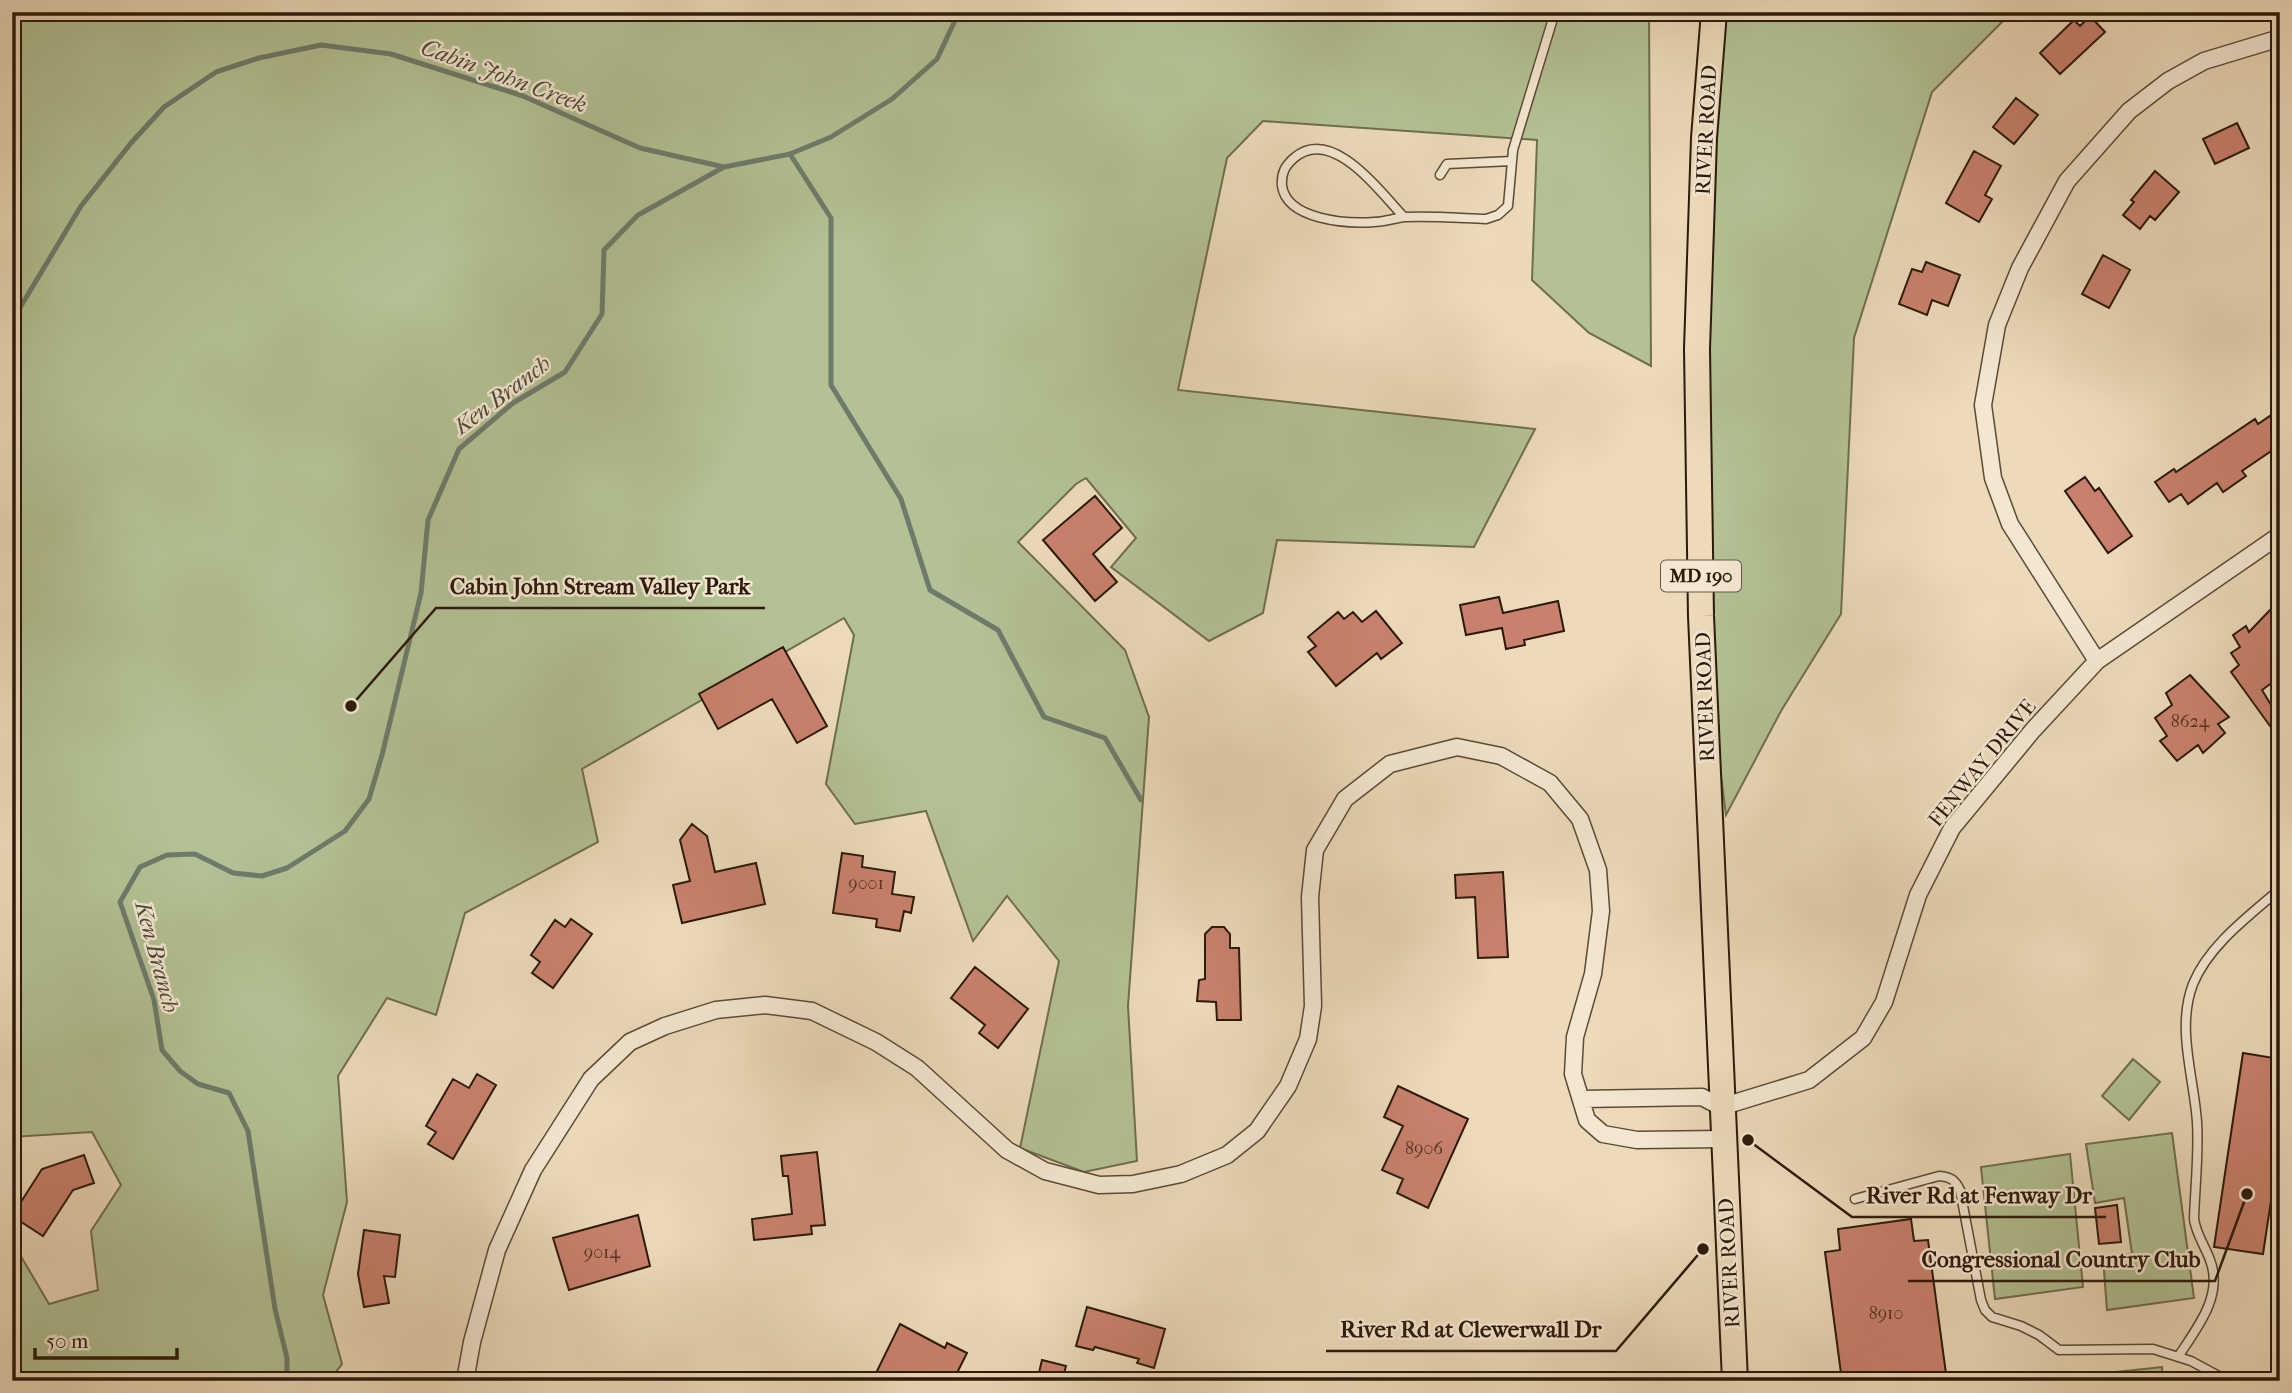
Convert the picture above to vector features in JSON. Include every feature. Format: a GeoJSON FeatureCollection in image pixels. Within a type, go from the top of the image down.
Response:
{"type":"FeatureCollection","features":[{"type":"Feature","properties":{"kind":"main road","name":"RIVER ROAD"},"geometry":{"type":"LineString","coordinates":[[1714,12],[1704,138],[1697,349],[1701,616],[1735,1381]]}},
{"type":"Feature","properties":{"kind":"street"},"geometry":{"type":"LineString","coordinates":[[2097,660],[2010,524],[1993,478],[1983,405],[1997,325],[2020,268],[2067,181],[2129,111],[2168,81],[2204,61],[2280,38]]}},
{"type":"Feature","properties":{"kind":"street","name":"FENWAY DRIVE"},"geometry":{"type":"LineString","coordinates":[[1721,1107],[1809,1080],[1863,1038],[1884,1002],[1918,895],[1952,828],[2033,730],[2097,660],[2280,535]]}},
{"type":"Feature","properties":{"kind":"street"},"geometry":{"type":"LineString","coordinates":[[465,1381],[471,1342],[497,1250],[533,1170],[591,1079],[630,1042],[665,1026],[716,1010],[765,1005],[812,1011],[876,1042],[917,1068],[1007,1150],[1045,1171],[1099,1185],[1133,1184],[1181,1174],[1227,1155],[1257,1131],[1288,1086],[1308,1039],[1313,1006],[1310,897],[1315,850],[1345,799],[1390,764],[1457,747],[1501,756],[1550,783],[1580,819],[1598,870],[1601,911],[1594,974],[1576,1037],[1573,1074],[1587,1120],[1603,1134],[1637,1140],[1723,1139]]}},
{"type":"Feature","properties":{"kind":"street"},"geometry":{"type":"LineString","coordinates":[[1581,1099],[1702,1097],[1721,1107]]}},
{"type":"Feature","properties":{"kind":"lane"},"geometry":{"type":"LineString","coordinates":[[1404,217],[1367,178],[1340,155],[1327,149],[1311,149],[1298,155],[1287,164],[1281,176],[1283,190],[1293,206],[1318,217],[1346,222],[1375,222],[1404,217],[1486,219],[1498,215],[1508,206],[1517,138],[1555,12]]}},
{"type":"Feature","properties":{"kind":"lane"},"geometry":{"type":"LineString","coordinates":[[1440,175],[1447,164],[1512,162]]}},
{"type":"Feature","properties":{"kind":"lane"},"geometry":{"type":"LineString","coordinates":[[2178,1357],[2210,1305],[2214,1288],[2211,1263],[2195,1228],[2194,1219],[2198,1144],[2186,1034],[2190,994],[2197,975],[2211,955],[2244,921],[2280,890]]}},
{"type":"Feature","properties":{"kind":"lane"},"geometry":{"type":"LineString","coordinates":[[1855,1199],[1939,1176],[1949,1177],[1956,1181],[1960,1190],[1981,1300],[1992,1317],[2021,1326],[2059,1350],[2153,1349],[2191,1361],[2228,1381]]}},
{"type":"Feature","properties":{"kind":"green space"},"geometry":{"type":"Polygon","coordinates":[[[12,12],[1649,12],[1651,366],[1589,333],[1532,280],[1537,140],[1263,121],[1227,158],[1178,390],[1535,429],[1474,547],[1277,540],[1263,613],[1209,641],[1111,567],[1136,538],[1086,478],[1076,484],[1018,542],[1125,650],[1149,717],[1128,1006],[1137,1161],[1084,1172],[1020,1148],[1059,961],[1007,896],[973,941],[926,811],[855,824],[826,784],[854,635],[844,618],[582,769],[598,842],[465,913],[436,1015],[387,998],[338,1076],[347,1202],[323,1295],[342,1364],[329,1381],[12,1381],[12,1257],[19,1253],[49,1304],[98,1290],[91,1231],[121,1185],[92,1132],[12,1137],[12,12]]]}},
{"type":"Feature","properties":{"kind":"green space"},"geometry":{"type":"Polygon","coordinates":[[[1714,12],[2012,12],[1932,92],[1854,338],[1841,614],[1781,711],[1726,815],[1701,616],[1714,12]]]}},
{"type":"Feature","properties":{"kind":"green space"},"geometry":{"type":"Polygon","coordinates":[[[2133,1059],[2160,1082],[2129,1120],[2102,1096],[2133,1059]]]}},
{"type":"Feature","properties":{"kind":"green space"},"geometry":{"type":"Polygon","coordinates":[[[2172,1133],[2194,1298],[2107,1310],[2103,1258],[2132,1254],[2124,1198],[2095,1203],[2086,1144],[2172,1133]]]}},
{"type":"Feature","properties":{"kind":"green space"},"geometry":{"type":"Polygon","coordinates":[[[2070,1154],[2083,1287],[1995,1299],[1981,1167],[2070,1154]]]}},
{"type":"Feature","properties":{"kind":"green space"},"geometry":{"type":"Polygon","coordinates":[[[2162,1367],[2163,1381],[2059,1381],[2059,1378],[2162,1367]]]}},
{"type":"Feature","properties":{"kind":"building"},"geometry":{"type":"Polygon","coordinates":[[[2090,16],[2105,32],[2060,74],[2040,53],[2074,20],[2080,26],[2090,16]]]}},
{"type":"Feature","properties":{"kind":"building"},"geometry":{"type":"Polygon","coordinates":[[[2016,98],[2038,115],[2014,144],[1993,127],[2016,98]]]}},
{"type":"Feature","properties":{"kind":"building"},"geometry":{"type":"Polygon","coordinates":[[[2237,123],[2249,148],[2215,164],[2203,139],[2237,123]]]}},
{"type":"Feature","properties":{"kind":"building"},"geometry":{"type":"Polygon","coordinates":[[[1974,151],[2001,166],[1985,195],[1992,199],[1979,222],[1946,203],[1974,151]]]}},
{"type":"Feature","properties":{"kind":"building"},"geometry":{"type":"Polygon","coordinates":[[[2155,171],[2179,192],[2155,220],[2150,216],[2140,229],[2123,215],[2134,202],[2131,200],[2155,171]]]}},
{"type":"Feature","properties":{"kind":"building"},"geometry":{"type":"Polygon","coordinates":[[[2103,255],[2130,270],[2109,308],[2082,294],[2103,255]]]}},
{"type":"Feature","properties":{"kind":"building"},"geometry":{"type":"Polygon","coordinates":[[[1926,262],[1960,275],[1948,306],[1932,300],[1927,315],[1899,304],[1912,269],[1922,272],[1926,262]]]}},
{"type":"Feature","properties":{"kind":"building"},"geometry":{"type":"Polygon","coordinates":[[[2280,409],[2280,445],[2242,471],[2246,476],[2223,492],[2217,483],[2188,504],[2181,494],[2169,502],[2155,482],[2174,469],[2176,472],[2255,419],[2258,424],[2280,409]]]}},
{"type":"Feature","properties":{"kind":"building"},"geometry":{"type":"Polygon","coordinates":[[[2085,477],[2095,491],[2099,488],[2132,536],[2108,553],[2065,491],[2085,477]]]}},
{"type":"Feature","properties":{"kind":"building"},"geometry":{"type":"Polygon","coordinates":[[[1095,496],[1122,528],[1093,554],[1117,582],[1095,601],[1043,540],[1095,496]]]}},
{"type":"Feature","properties":{"kind":"building"},"geometry":{"type":"Polygon","coordinates":[[[1499,597],[1503,613],[1558,601],[1564,631],[1524,640],[1525,645],[1506,649],[1502,628],[1466,635],[1460,605],[1499,597]]]}},
{"type":"Feature","properties":{"kind":"building"},"geometry":{"type":"Polygon","coordinates":[[[2271,609],[2280,625],[2280,677],[2262,690],[2280,720],[2270,726],[2231,672],[2239,665],[2231,653],[2240,647],[2233,635],[2246,626],[2249,632],[2271,609]]]}},
{"type":"Feature","properties":{"kind":"building"},"geometry":{"type":"Polygon","coordinates":[[[1376,611],[1402,643],[1381,659],[1377,653],[1336,686],[1308,652],[1316,646],[1308,637],[1338,612],[1344,619],[1353,612],[1362,622],[1376,611]]]}},
{"type":"Feature","properties":{"kind":"building"},"geometry":{"type":"Polygon","coordinates":[[[783,647],[827,726],[797,743],[772,699],[718,729],[699,694],[783,647]]]}},
{"type":"Feature","properties":{"kind":"building"},"geometry":{"type":"Polygon","coordinates":[[[2190,675],[2229,717],[2218,724],[2225,733],[2203,753],[2198,745],[2177,761],[2160,741],[2167,736],[2155,718],[2172,705],[2166,693],[2190,675]]]}},
{"type":"Feature","properties":{"kind":"building"},"geometry":{"type":"Polygon","coordinates":[[[692,824],[707,836],[715,872],[756,863],[765,904],[682,923],[673,885],[690,881],[680,840],[692,824]]]}},
{"type":"Feature","properties":{"kind":"building"},"geometry":{"type":"Polygon","coordinates":[[[842,853],[863,856],[862,867],[895,872],[892,894],[914,897],[911,913],[904,911],[900,931],[876,927],[877,919],[833,913],[842,853]]]}},
{"type":"Feature","properties":{"kind":"building"},"geometry":{"type":"Polygon","coordinates":[[[1503,872],[1508,957],[1478,958],[1475,897],[1456,898],[1455,875],[1503,872]]]}},
{"type":"Feature","properties":{"kind":"building"},"geometry":{"type":"Polygon","coordinates":[[[571,919],[592,934],[553,988],[532,973],[540,962],[531,955],[555,920],[565,927],[571,919]]]}},
{"type":"Feature","properties":{"kind":"building"},"geometry":{"type":"Polygon","coordinates":[[[1212,927],[1224,927],[1230,934],[1230,948],[1239,948],[1241,1020],[1217,1020],[1216,1002],[1197,1001],[1199,980],[1205,979],[1205,934],[1212,927]]]}},
{"type":"Feature","properties":{"kind":"building"},"geometry":{"type":"Polygon","coordinates":[[[975,967],[1028,1009],[998,1048],[979,1033],[985,1025],[951,998],[975,967]]]}},
{"type":"Feature","properties":{"kind":"building"},"geometry":{"type":"Polygon","coordinates":[[[2243,1053],[2280,1059],[2280,1141],[2263,1254],[2214,1247],[2243,1053]]]}},
{"type":"Feature","properties":{"kind":"building"},"geometry":{"type":"Polygon","coordinates":[[[477,1074],[496,1085],[453,1159],[428,1144],[436,1132],[426,1126],[453,1079],[469,1088],[477,1074]]]}},
{"type":"Feature","properties":{"kind":"building"},"geometry":{"type":"Polygon","coordinates":[[[1398,1086],[1468,1119],[1428,1208],[1397,1193],[1403,1179],[1382,1170],[1403,1126],[1384,1117],[1398,1086]]]}},
{"type":"Feature","properties":{"kind":"building"},"geometry":{"type":"Polygon","coordinates":[[[817,1152],[825,1225],[811,1226],[812,1234],[754,1240],[752,1219],[792,1214],[788,1176],[783,1176],[781,1156],[817,1152]]]}},
{"type":"Feature","properties":{"kind":"building"},"geometry":{"type":"Polygon","coordinates":[[[84,1155],[94,1183],[73,1190],[43,1236],[12,1216],[42,1169],[84,1155]]]}},
{"type":"Feature","properties":{"kind":"building"},"geometry":{"type":"Polygon","coordinates":[[[2117,1205],[2121,1242],[2099,1244],[2095,1208],[2117,1205]]]}},
{"type":"Feature","properties":{"kind":"building"},"geometry":{"type":"Polygon","coordinates":[[[638,1215],[650,1266],[569,1290],[553,1238],[638,1215]]]}},
{"type":"Feature","properties":{"kind":"building"},"geometry":{"type":"Polygon","coordinates":[[[1911,1219],[1914,1241],[1928,1240],[1947,1381],[1919,1381],[1919,1378],[1899,1381],[1842,1381],[1825,1252],[1840,1250],[1838,1229],[1911,1219]]]}},
{"type":"Feature","properties":{"kind":"building"},"geometry":{"type":"Polygon","coordinates":[[[364,1230],[400,1235],[395,1277],[384,1276],[389,1303],[364,1307],[358,1274],[364,1230]]]}},
{"type":"Feature","properties":{"kind":"building"},"geometry":{"type":"Polygon","coordinates":[[[1087,1307],[1165,1329],[1154,1368],[1137,1363],[1139,1359],[1095,1347],[1093,1350],[1076,1346],[1087,1307]]]}},
{"type":"Feature","properties":{"kind":"building"},"geometry":{"type":"Polygon","coordinates":[[[900,1324],[945,1348],[947,1343],[967,1353],[953,1381],[886,1381],[875,1375],[900,1324]]]}},
{"type":"Feature","properties":{"kind":"building"},"geometry":{"type":"Polygon","coordinates":[[[1042,1360],[1066,1366],[1062,1381],[1037,1381],[1042,1360]]]}},
{"type":"Feature","properties":{"kind":"waterway","name":"Cabin John Creek"},"geometry":{"type":"LineString","coordinates":[[12,321],[81,206],[131,143],[164,107],[216,72],[259,58],[321,45],[391,54],[523,96],[640,148],[724,167],[790,154],[831,137],[892,99],[937,59],[959,12]]}},
{"type":"Feature","properties":{"kind":"waterway"},"geometry":{"type":"LineString","coordinates":[[790,154],[831,218],[831,385],[901,499],[930,590],[998,630],[1044,717],[1105,738],[1141,800]]}},
{"type":"Feature","properties":{"kind":"waterway","name":"Ken Branch"},"geometry":{"type":"LineString","coordinates":[[287,1381],[287,1358],[275,1309],[248,1131],[229,1093],[198,1084],[180,1071],[162,1050],[154,1000],[120,902],[140,867],[167,855],[195,854],[233,873],[262,876],[287,868],[345,831],[369,799],[421,593],[428,520],[459,449],[513,403],[565,372],[602,314],[604,250],[638,215],[724,167]]}},
{"type":"Feature","properties":{"kind":"place","name":"Cabin John Stream Valley Park"},"geometry":{"type":"Point","coordinates":[351,706]}},
{"type":"Feature","properties":{"kind":"place","name":"River Rd at Fenway Dr"},"geometry":{"type":"Point","coordinates":[1748,1140]}},
{"type":"Feature","properties":{"kind":"place","name":"Congressional Country Club"},"geometry":{"type":"Point","coordinates":[2247,1194]}},
{"type":"Feature","properties":{"kind":"place","name":"River Rd at Clewerwall Dr"},"geometry":{"type":"Point","coordinates":[1703,1249]}}]}
